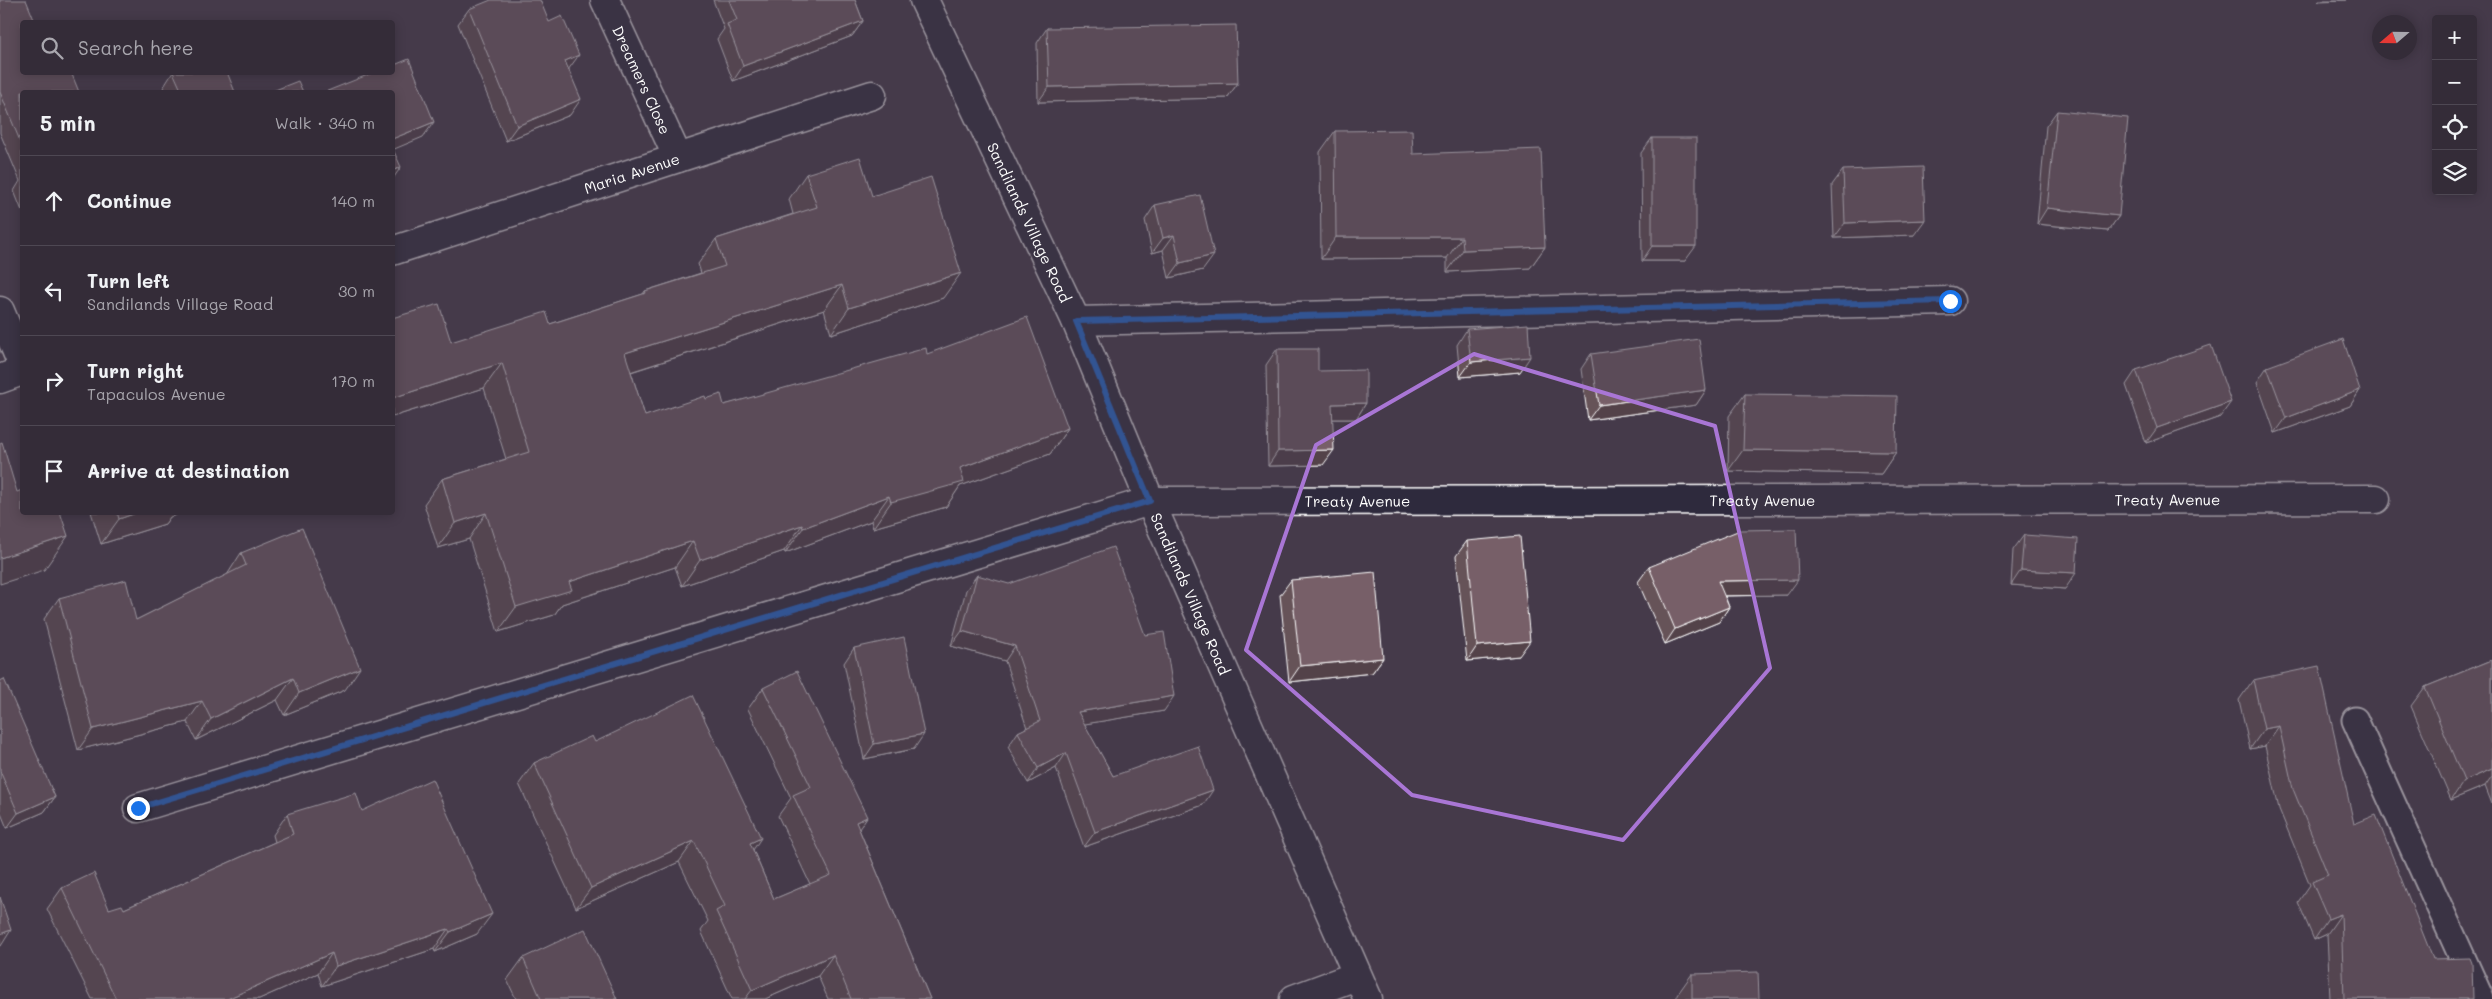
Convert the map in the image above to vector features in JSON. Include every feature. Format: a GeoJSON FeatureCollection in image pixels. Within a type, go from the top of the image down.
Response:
{"type":"FeatureCollection","features":[{"type":"Feature","properties":{"kind":"street","name":"Dreamers Close"},"geometry":{"type":"LineString","coordinates":[[606,0],[678,158]]}},
{"type":"Feature","properties":{"kind":"street","name":"Sandilands Village Road"},"geometry":{"type":"LineString","coordinates":[[924,0],[1076,321],[1150,501],[1362,988]]}},
{"type":"Feature","properties":{"kind":"street","name":"Maria Avenue"},"geometry":{"type":"LineString","coordinates":[[395,250],[872,95]]}},
{"type":"Feature","properties":{"kind":"street"},"geometry":{"type":"LineString","coordinates":[[1076,321],[1950,301]]}},
{"type":"Feature","properties":{"kind":"street"},"geometry":{"type":"LineString","coordinates":[[0,311],[20,359]]}},
{"type":"Feature","properties":{"kind":"street"},"geometry":{"type":"LineString","coordinates":[[0,378],[20,372]]}},
{"type":"Feature","properties":{"kind":"street","name":"Treaty Avenue"},"geometry":{"type":"LineString","coordinates":[[138,808],[1150,501],[2376,499]]}},
{"type":"Feature","properties":{"kind":"street"},"geometry":{"type":"LineString","coordinates":[[1294,999],[1362,988]]}},
{"type":"Feature","properties":{"kind":"lane"},"geometry":{"type":"LineString","coordinates":[[2355,720],[2481,999]]}},
{"type":"Feature","properties":{"kind":"highlighted area"},"geometry":{"type":"Polygon","coordinates":[[[1474,354],[1715,426],[1770,668],[1623,840],[1412,795],[1246,650],[1316,445],[1474,354]]]}},
{"type":"Feature","properties":{"kind":"building"},"geometry":{"type":"Polygon","coordinates":[[[0,0],[26,0],[34,20],[20,20],[20,75],[72,75],[78,90],[20,90],[20,141],[0,92],[0,0]]]}},
{"type":"Feature","properties":{"kind":"building"},"geometry":{"type":"Polygon","coordinates":[[[491,0],[540,0],[549,22],[562,16],[579,55],[565,61],[581,99],[517,126],[469,9],[491,0]]]}},
{"type":"Feature","properties":{"kind":"building"},"geometry":{"type":"Polygon","coordinates":[[[729,0],[855,0],[863,21],[743,66],[727,24],[737,20],[729,0]]]}},
{"type":"Feature","properties":{"kind":"building"},"geometry":{"type":"Polygon","coordinates":[[[1236,25],[1238,83],[1049,87],[1047,28],[1236,25]]]}},
{"type":"Feature","properties":{"kind":"building"},"geometry":{"type":"Polygon","coordinates":[[[409,59],[434,122],[395,138],[395,90],[330,90],[368,75],[395,75],[395,65],[409,59]]]}},
{"type":"Feature","properties":{"kind":"building"},"geometry":{"type":"Polygon","coordinates":[[[174,75],[228,75],[234,90],[181,90],[174,75]]]}},
{"type":"Feature","properties":{"kind":"building"},"geometry":{"type":"Polygon","coordinates":[[[298,81],[302,90],[275,90],[298,81]]]}},
{"type":"Feature","properties":{"kind":"building"},"geometry":{"type":"Polygon","coordinates":[[[2057,111],[2128,118],[2119,216],[2047,208],[2057,111]]]}},
{"type":"Feature","properties":{"kind":"building"},"geometry":{"type":"Polygon","coordinates":[[[1412,130],[1413,154],[1541,149],[1545,247],[1463,250],[1462,237],[1336,237],[1335,131],[1412,130]]]}},
{"type":"Feature","properties":{"kind":"building"},"geometry":{"type":"Polygon","coordinates":[[[1652,138],[1696,138],[1696,246],[1652,246],[1652,138]]]}},
{"type":"Feature","properties":{"kind":"building"},"geometry":{"type":"Polygon","coordinates":[[[395,154],[401,167],[395,170],[395,154]]]}},
{"type":"Feature","properties":{"kind":"building"},"geometry":{"type":"Polygon","coordinates":[[[860,157],[872,196],[931,177],[961,273],[849,308],[842,285],[625,353],[645,416],[705,396],[706,399],[721,394],[724,405],[926,348],[927,354],[1027,317],[1068,428],[960,468],[964,482],[891,502],[889,496],[803,528],[802,525],[700,560],[693,541],[569,582],[572,590],[516,607],[486,513],[455,523],[442,479],[529,452],[502,363],[395,397],[395,317],[439,304],[451,342],[546,312],[550,324],[725,266],[716,239],[817,207],[806,174],[860,157]]]}},
{"type":"Feature","properties":{"kind":"building"},"geometry":{"type":"Polygon","coordinates":[[[1923,167],[1925,220],[1845,223],[1843,170],[1923,167]]]}},
{"type":"Feature","properties":{"kind":"building"},"geometry":{"type":"Polygon","coordinates":[[[1200,195],[1214,255],[1180,263],[1174,235],[1163,238],[1155,205],[1200,195]]]}},
{"type":"Feature","properties":{"kind":"building"},"geometry":{"type":"Polygon","coordinates":[[[1528,324],[1530,357],[1471,362],[1467,329],[1528,324]]]}},
{"type":"Feature","properties":{"kind":"building"},"geometry":{"type":"Polygon","coordinates":[[[1699,339],[1706,390],[1599,405],[1591,354],[1699,339]]]}},
{"type":"Feature","properties":{"kind":"building"},"geometry":{"type":"Polygon","coordinates":[[[2343,339],[2360,390],[2286,418],[2267,367],[2343,339]]]}},
{"type":"Feature","properties":{"kind":"building"},"geometry":{"type":"Polygon","coordinates":[[[2211,345],[2231,402],[2157,428],[2136,370],[2211,345]]]}},
{"type":"Feature","properties":{"kind":"building"},"geometry":{"type":"Polygon","coordinates":[[[1277,349],[1318,349],[1318,371],[1366,370],[1366,403],[1332,404],[1334,450],[1278,451],[1277,349]]]}},
{"type":"Feature","properties":{"kind":"building"},"geometry":{"type":"Polygon","coordinates":[[[1745,394],[1897,396],[1896,452],[1743,450],[1745,394]]]}},
{"type":"Feature","properties":{"kind":"building"},"geometry":{"type":"Polygon","coordinates":[[[2,442],[17,492],[20,491],[20,515],[61,515],[68,536],[0,558],[0,443],[2,442]]]}},
{"type":"Feature","properties":{"kind":"building"},"geometry":{"type":"Polygon","coordinates":[[[118,515],[130,515],[119,519],[118,515]]]}},
{"type":"Feature","properties":{"kind":"building"},"geometry":{"type":"Polygon","coordinates":[[[302,528],[360,668],[299,693],[293,678],[211,719],[202,701],[93,729],[59,598],[126,580],[136,620],[246,565],[241,553],[302,528]]]}},
{"type":"Feature","properties":{"kind":"building"},"geometry":{"type":"Polygon","coordinates":[[[1796,529],[1798,580],[1718,581],[1729,607],[1675,629],[1649,567],[1740,530],[1796,529]]]}},
{"type":"Feature","properties":{"kind":"building"},"geometry":{"type":"Polygon","coordinates":[[[2024,535],[2078,539],[2076,573],[2021,570],[2024,535]]]}},
{"type":"Feature","properties":{"kind":"building"},"geometry":{"type":"Polygon","coordinates":[[[1520,536],[1530,641],[1477,646],[1467,541],[1520,536]]]}},
{"type":"Feature","properties":{"kind":"building"},"geometry":{"type":"Polygon","coordinates":[[[1113,547],[1145,635],[1164,632],[1174,696],[1078,712],[1113,776],[1198,746],[1213,790],[1095,832],[1066,753],[1038,768],[1018,732],[1040,721],[1015,646],[962,631],[977,575],[1009,584],[1113,547]]]}},
{"type":"Feature","properties":{"kind":"building"},"geometry":{"type":"Polygon","coordinates":[[[1375,572],[1383,658],[1300,666],[1291,580],[1375,572]]]}},
{"type":"Feature","properties":{"kind":"building"},"geometry":{"type":"Polygon","coordinates":[[[904,637],[924,734],[874,744],[854,648],[904,637]]]}},
{"type":"Feature","properties":{"kind":"building"},"geometry":{"type":"Polygon","coordinates":[[[2492,660],[2492,769],[2464,781],[2425,687],[2492,660]]]}},
{"type":"Feature","properties":{"kind":"building"},"geometry":{"type":"Polygon","coordinates":[[[2319,666],[2354,824],[2376,815],[2433,959],[2470,958],[2472,963],[2473,999],[2344,999],[2341,914],[2328,919],[2312,882],[2328,875],[2293,789],[2279,726],[2264,729],[2253,680],[2319,666]]]}},
{"type":"Feature","properties":{"kind":"building"},"geometry":{"type":"Polygon","coordinates":[[[797,671],[867,817],[856,822],[930,999],[851,999],[833,955],[752,990],[716,911],[725,906],[694,841],[591,888],[534,763],[592,736],[595,742],[693,695],[761,838],[750,843],[774,899],[831,875],[793,795],[811,787],[763,688],[797,671]]]}},
{"type":"Feature","properties":{"kind":"building"},"geometry":{"type":"Polygon","coordinates":[[[4,679],[55,797],[18,813],[0,771],[0,681],[4,679]]]}},
{"type":"Feature","properties":{"kind":"building"},"geometry":{"type":"Polygon","coordinates":[[[432,779],[492,914],[450,932],[448,929],[336,966],[332,953],[227,999],[116,999],[62,888],[94,873],[109,909],[122,905],[124,909],[293,834],[287,814],[356,793],[362,811],[432,779]]]}},
{"type":"Feature","properties":{"kind":"building"},"geometry":{"type":"Polygon","coordinates":[[[0,897],[11,930],[0,934],[0,897]]]}},
{"type":"Feature","properties":{"kind":"building"},"geometry":{"type":"Polygon","coordinates":[[[585,929],[617,999],[541,999],[523,958],[585,929]]]}},
{"type":"Feature","properties":{"kind":"building"},"geometry":{"type":"Polygon","coordinates":[[[1758,972],[1759,999],[1692,999],[1692,974],[1758,972]]]}},
{"type":"Feature","properties":{"kind":"route"},"geometry":{"type":"LineString","coordinates":[[138,808],[1150,501],[1076,321],[1950,301]]}}]}
